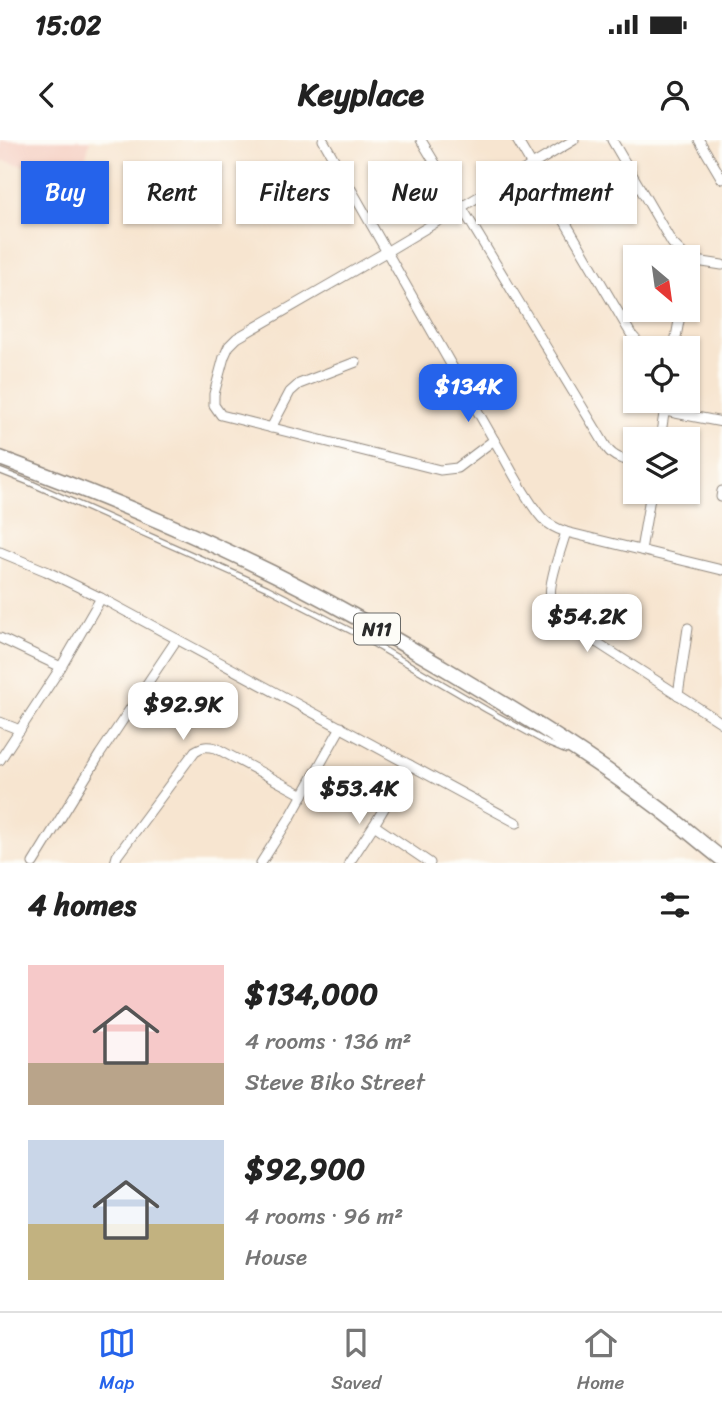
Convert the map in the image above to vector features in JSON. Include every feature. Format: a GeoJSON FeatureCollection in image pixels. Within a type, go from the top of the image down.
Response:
{"type":"FeatureCollection","features":[{"type":"Feature","properties":{"kind":"highway","name":"N11"},"geometry":{"type":"LineString","coordinates":[[0,458],[175,528],[352,615],[505,704],[591,760],[656,806],[722,859]]}},
{"type":"Feature","properties":{"kind":"street"},"geometry":{"type":"LineString","coordinates":[[323,140],[494,440],[543,518],[554,528],[566,532],[722,570]]}},
{"type":"Feature","properties":{"kind":"street"},"geometry":{"type":"LineString","coordinates":[[421,140],[433,161]]}},
{"type":"Feature","properties":{"kind":"street"},"geometry":{"type":"LineString","coordinates":[[517,140],[529,161]]}},
{"type":"Feature","properties":{"kind":"street"},"geometry":{"type":"LineString","coordinates":[[538,161],[574,140]]}},
{"type":"Feature","properties":{"kind":"street"},"geometry":{"type":"LineString","coordinates":[[612,140],[674,245]]}},
{"type":"Feature","properties":{"kind":"street"},"geometry":{"type":"LineString","coordinates":[[699,140],[722,178]]}},
{"type":"Feature","properties":{"kind":"street"},"geometry":{"type":"LineString","coordinates":[[462,210],[607,447],[614,456],[623,458]]}},
{"type":"Feature","properties":{"kind":"street"},"geometry":{"type":"LineString","coordinates":[[434,224],[237,338],[229,346],[213,400],[216,410],[227,418],[446,470],[462,465],[494,440]]}},
{"type":"Feature","properties":{"kind":"street"},"geometry":{"type":"LineString","coordinates":[[566,224],[633,336]]}},
{"type":"Feature","properties":{"kind":"street"},"geometry":{"type":"LineString","coordinates":[[700,261],[722,265]]}},
{"type":"Feature","properties":{"kind":"street"},"geometry":{"type":"LineString","coordinates":[[271,428],[290,392],[299,384],[356,362]]}},
{"type":"Feature","properties":{"kind":"street"},"geometry":{"type":"LineString","coordinates":[[690,413],[722,422]]}},
{"type":"Feature","properties":{"kind":"street"},"geometry":{"type":"LineString","coordinates":[[641,550],[649,504]]}},
{"type":"Feature","properties":{"kind":"street"},"geometry":{"type":"LineString","coordinates":[[566,532],[551,584],[550,596],[558,610],[576,629],[722,723]]}},
{"type":"Feature","properties":{"kind":"street"},"geometry":{"type":"LineString","coordinates":[[0,552],[46,570],[101,598],[517,823]]}},
{"type":"Feature","properties":{"kind":"street"},"geometry":{"type":"LineString","coordinates":[[0,761],[61,667],[101,598]]}},
{"type":"Feature","properties":{"kind":"street"},"geometry":{"type":"LineString","coordinates":[[678,695],[688,628]]}},
{"type":"Feature","properties":{"kind":"street"},"geometry":{"type":"LineString","coordinates":[[0,638],[61,667]]}},
{"type":"Feature","properties":{"kind":"street"},"geometry":{"type":"LineString","coordinates":[[33,863],[100,754],[177,639]]}},
{"type":"Feature","properties":{"kind":"street"},"geometry":{"type":"LineString","coordinates":[[0,722],[20,730]]}},
{"type":"Feature","properties":{"kind":"street"},"geometry":{"type":"LineString","coordinates":[[261,863],[341,727]]}},
{"type":"Feature","properties":{"kind":"street"},"geometry":{"type":"LineString","coordinates":[[115,863],[117,856],[200,747],[216,748],[303,795]]}},
{"type":"Feature","properties":{"kind":"street"},"geometry":{"type":"LineString","coordinates":[[349,863],[410,765]]}},
{"type":"Feature","properties":{"kind":"street"},"geometry":{"type":"LineString","coordinates":[[374,825],[430,863]]}},
{"type":"Feature","properties":{"kind":"lane"},"geometry":{"type":"LineString","coordinates":[[0,471],[267,588],[355,633],[539,739],[591,760]]}},
{"type":"Feature","properties":{"kind":"shaded area"},"geometry":{"type":"Polygon","coordinates":[[[0,140],[90,140],[85,161],[21,161],[21,165],[0,160],[0,140]]]}}]}
